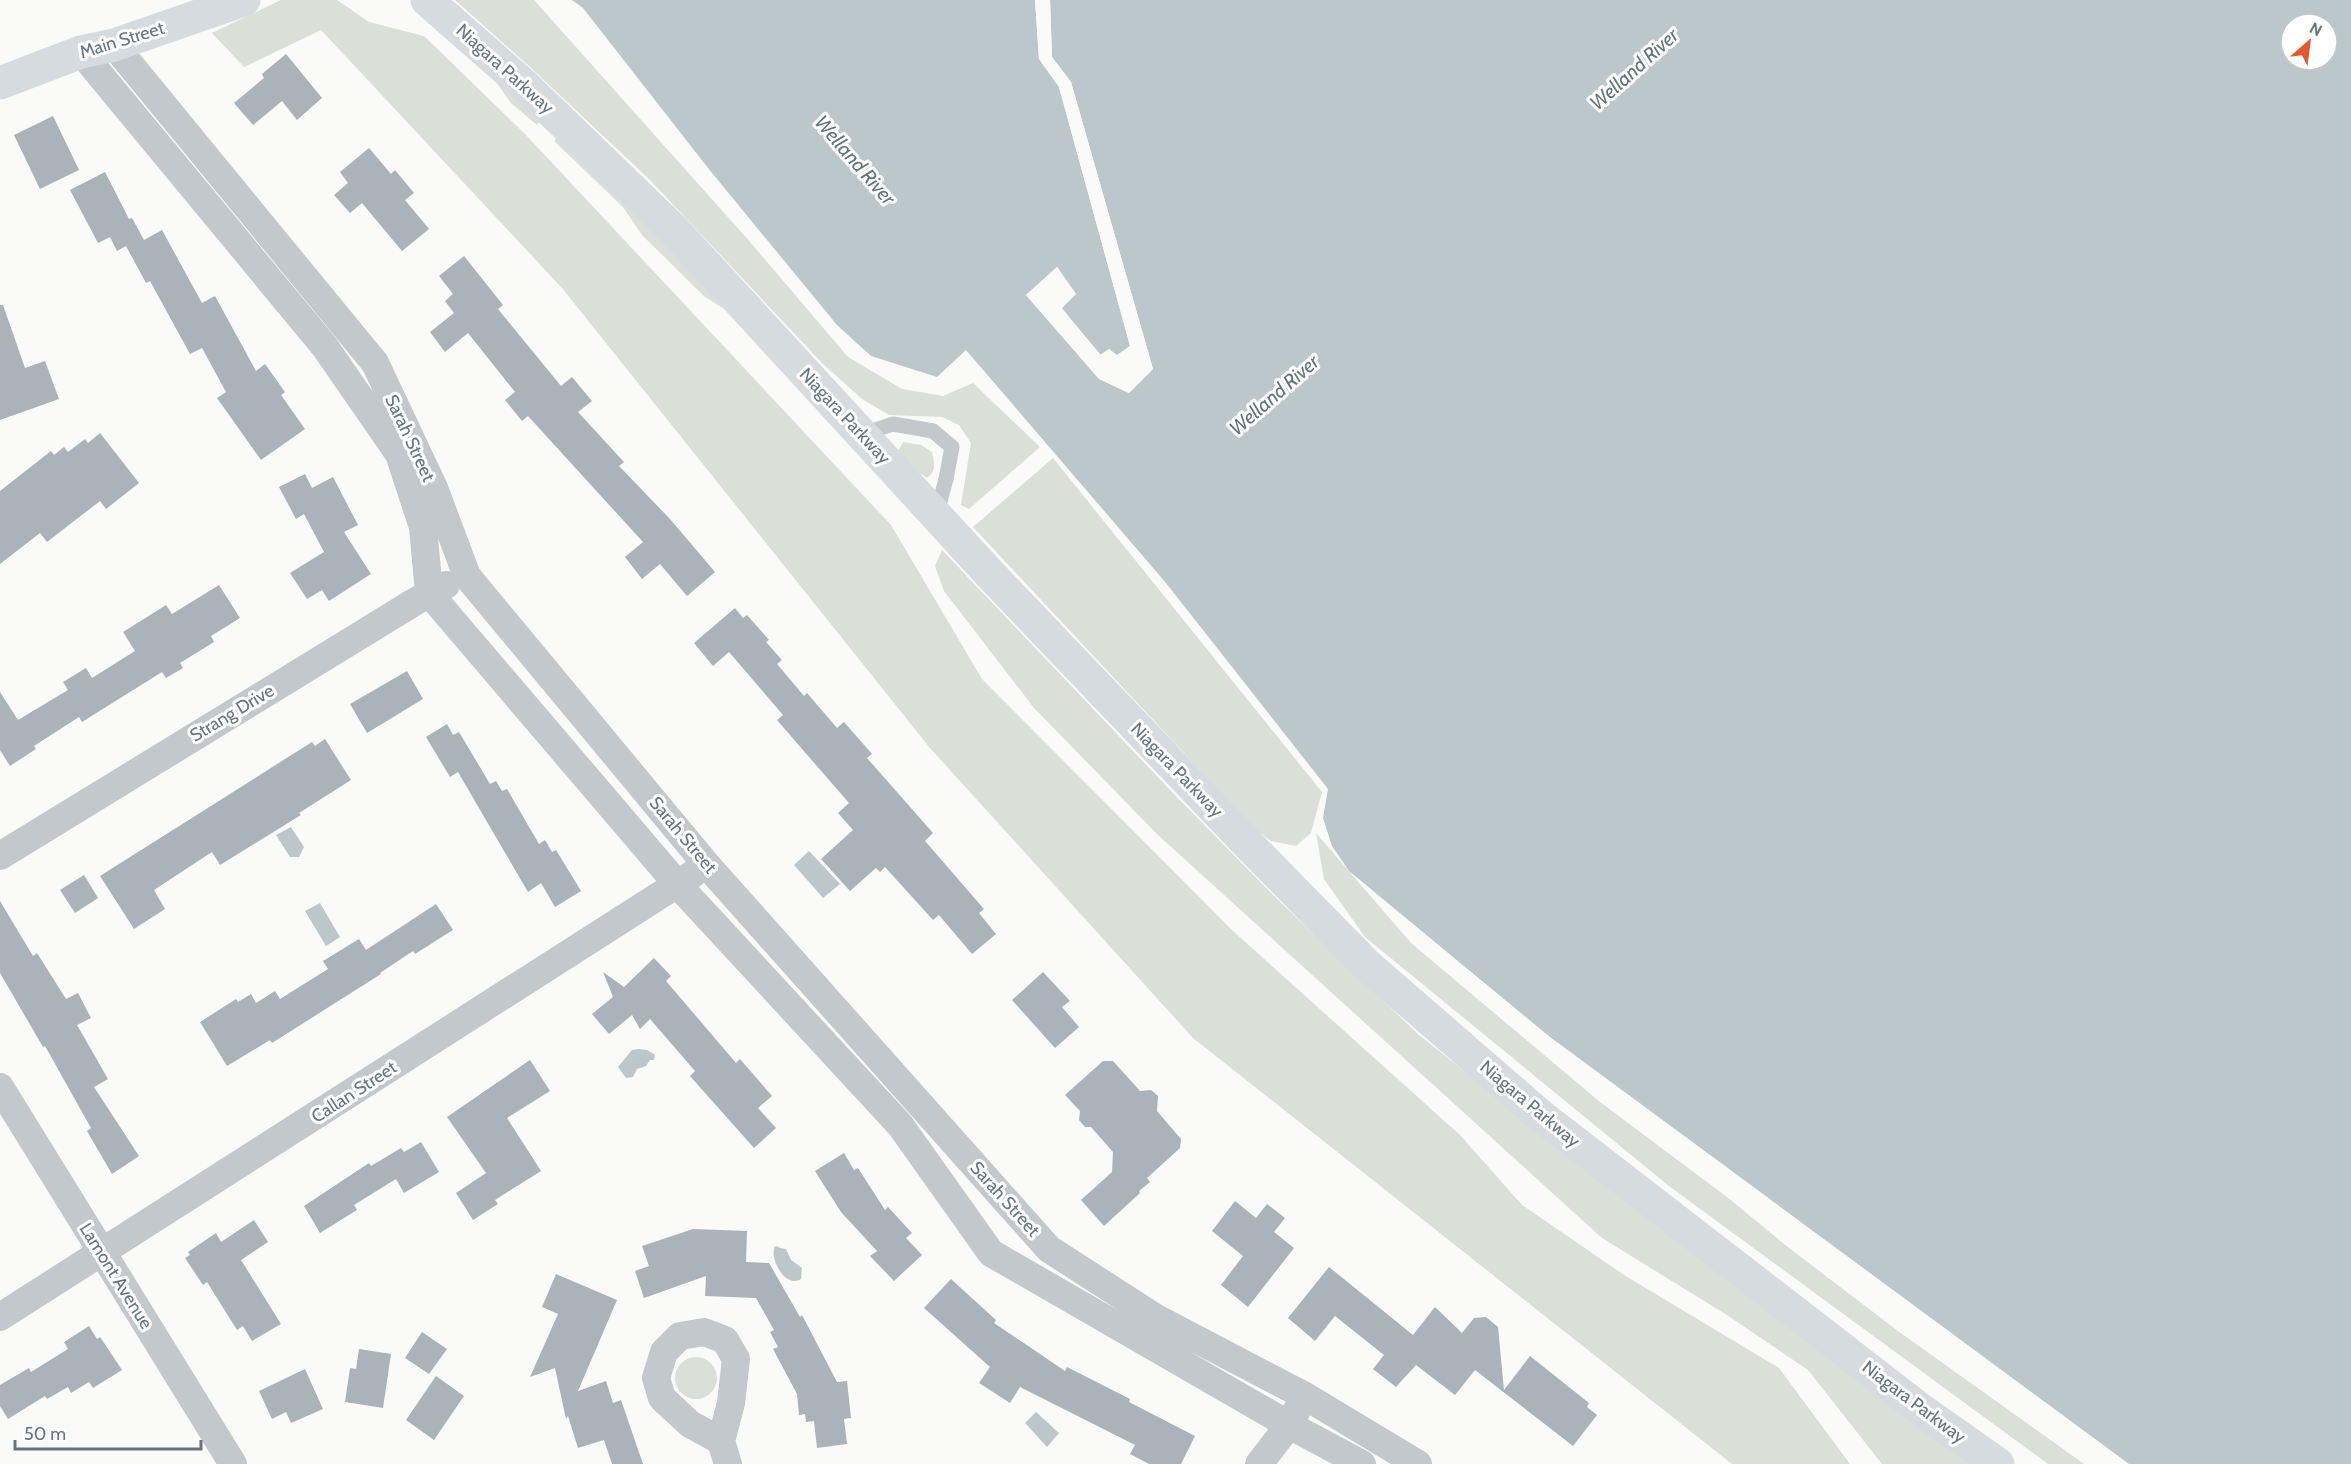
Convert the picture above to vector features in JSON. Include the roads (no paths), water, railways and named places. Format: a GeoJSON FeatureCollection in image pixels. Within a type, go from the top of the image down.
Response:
{"type":"FeatureCollection","features":[{"type":"Feature","properties":{"kind":"main road","name":"Main Street"},"geometry":{"type":"LineString","coordinates":[[0,83],[81,52],[114,45],[244,0]]}},
{"type":"Feature","properties":{"kind":"main road","name":"Niagara Parkway"},"geometry":{"type":"LineString","coordinates":[[427,0],[525,86],[674,230],[989,573],[1368,966],[1541,1116],[1920,1409],[1998,1464]]}},
{"type":"Feature","properties":{"kind":"street","name":"Sarah Street"},"geometry":{"type":"LineString","coordinates":[[114,45],[375,363],[434,488],[467,576],[706,864],[1050,1249],[1156,1318],[1305,1396],[1418,1464]]}},
{"type":"Feature","properties":{"kind":"street","name":"Sarah Street"},"geometry":{"type":"LineString","coordinates":[[81,52],[325,346],[399,454],[423,527],[429,593],[678,885],[900,1125],[991,1254],[1289,1425],[1362,1464]]}},
{"type":"Feature","properties":{"kind":"street","name":"Strang Drive"},"geometry":{"type":"LineString","coordinates":[[0,856],[429,593],[467,576]]}},
{"type":"Feature","properties":{"kind":"street","name":"Callan Street"},"geometry":{"type":"LineString","coordinates":[[0,1317],[678,885],[706,864]]}},
{"type":"Feature","properties":{"kind":"street","name":"Lamont Avenue"},"geometry":{"type":"LineString","coordinates":[[0,1087],[233,1464]]}},
{"type":"Feature","properties":{"kind":"street"},"geometry":{"type":"LineString","coordinates":[[1259,1464],[1289,1425],[1305,1396]]}},
{"type":"Feature","properties":{"kind":"lane"},"geometry":{"type":"LineString","coordinates":[[863,434],[893,424],[933,430],[952,447],[936,516]]}},
{"type":"Feature","properties":{"kind":"lane"},"geometry":{"type":"LineString","coordinates":[[900,1125],[921,1106]]}},
{"type":"Feature","properties":{"kind":"water","name":"Welland River"},"geometry":{"type":"Polygon","coordinates":[[[572,0],[1035,0],[1039,59],[1059,87],[1130,346],[1116,356],[1109,349],[1101,355],[1061,308],[1076,294],[1057,267],[1026,295],[1099,379],[1129,393],[1153,369],[1071,82],[1052,57],[1050,0],[2351,0],[2351,1464],[2129,1464],[1550,1037],[1349,871],[1332,846],[1323,818],[1328,789],[1166,583],[966,350],[937,377],[871,356],[837,325],[708,168],[583,8],[572,0]]]}},
{"type":"Feature","properties":{"kind":"water"},"geometry":{"type":"Polygon","coordinates":[[[291,827],[304,847],[299,857],[290,857],[276,835],[291,827]]]}},
{"type":"Feature","properties":{"kind":"water"},"geometry":{"type":"Polygon","coordinates":[[[809,851],[840,884],[823,898],[794,865],[809,851]]]}},
{"type":"Feature","properties":{"kind":"water"},"geometry":{"type":"Polygon","coordinates":[[[320,903],[340,937],[326,946],[305,911],[320,903]]]}},
{"type":"Feature","properties":{"kind":"water"},"geometry":{"type":"Polygon","coordinates":[[[632,1050],[647,1050],[655,1055],[654,1060],[650,1060],[646,1066],[637,1069],[633,1077],[626,1078],[618,1067],[632,1050]]]}},
{"type":"Feature","properties":{"kind":"water"},"geometry":{"type":"Polygon","coordinates":[[[774,1247],[786,1249],[791,1260],[802,1268],[801,1279],[792,1281],[783,1276],[775,1262],[774,1247]]]}},
{"type":"Feature","properties":{"kind":"water"},"geometry":{"type":"Polygon","coordinates":[[[1036,1412],[1059,1433],[1047,1447],[1025,1423],[1036,1412]]]}}]}
